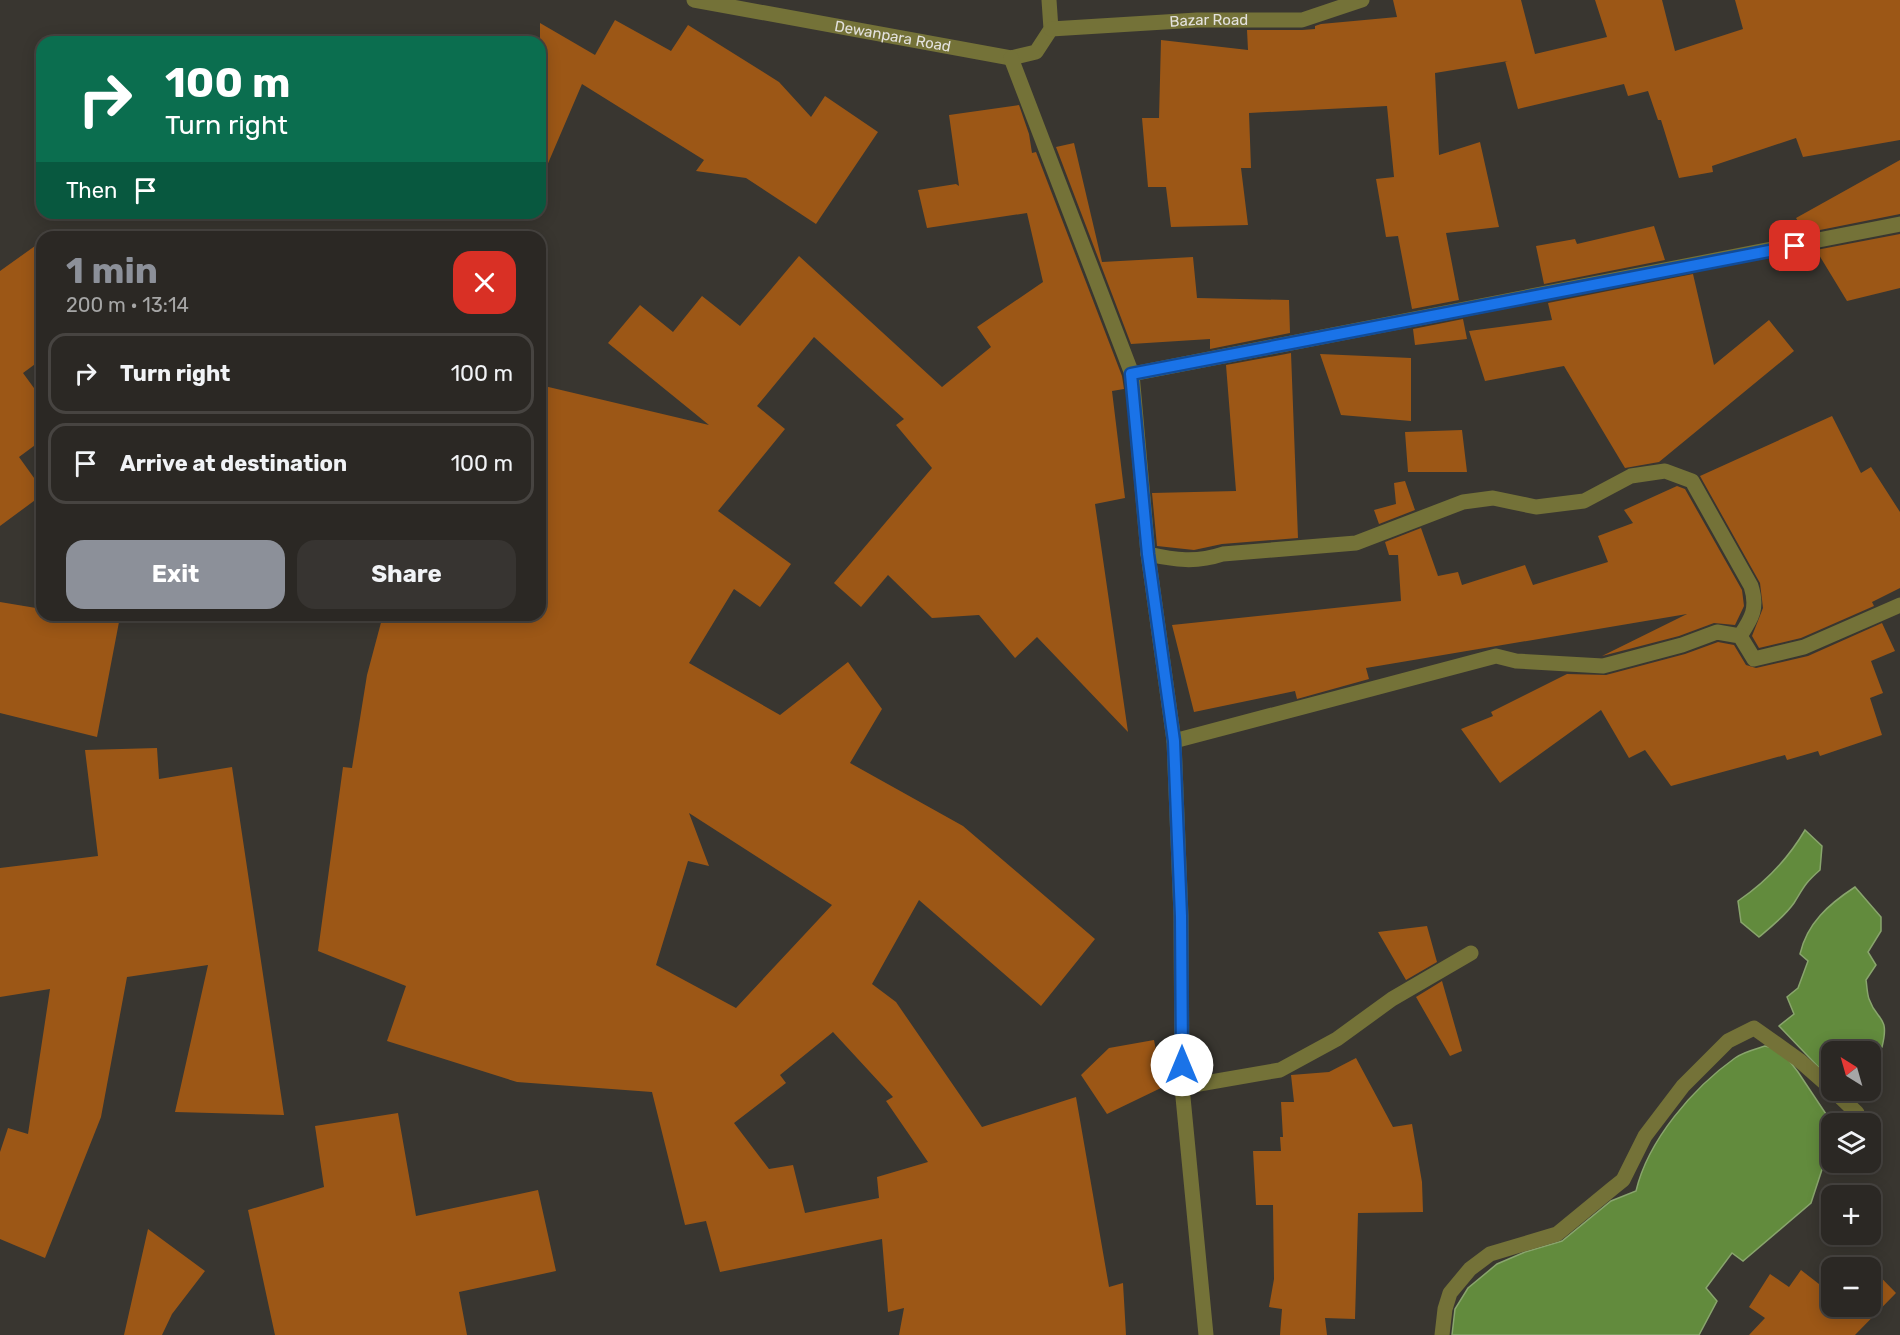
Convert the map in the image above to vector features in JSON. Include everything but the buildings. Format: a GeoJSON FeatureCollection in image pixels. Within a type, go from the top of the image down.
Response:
{"type":"FeatureCollection","features":[{"type":"Feature","properties":{"kind":"street","name":"Dewanpara Road"},"geometry":{"type":"LineString","coordinates":[[694,0],[1011,58],[1036,52],[1051,29]]}},
{"type":"Feature","properties":{"kind":"street"},"geometry":{"type":"LineString","coordinates":[[1049,0],[1051,29]]}},
{"type":"Feature","properties":{"kind":"street","name":"Bazar Road"},"geometry":{"type":"LineString","coordinates":[[1051,29],[1197,20],[1302,20],[1362,0]]}},
{"type":"Feature","properties":{"kind":"street"},"geometry":{"type":"LineString","coordinates":[[1011,58],[1131,374],[1148,554],[1174,741],[1181,916],[1182,1087],[1206,1335]]}},
{"type":"Feature","properties":{"kind":"street"},"geometry":{"type":"LineString","coordinates":[[1131,374],[1900,224]]}},
{"type":"Feature","properties":{"kind":"street"},"geometry":{"type":"LineString","coordinates":[[1148,554],[1182,562],[1206,560],[1223,554],[1356,543],[1463,502],[1493,498],[1536,507],[1584,501],[1631,476],[1665,471],[1692,482],[1751,586],[1755,601],[1754,614],[1740,636]]}},
{"type":"Feature","properties":{"kind":"street"},"geometry":{"type":"LineString","coordinates":[[1174,741],[1496,656],[1516,661],[1604,666],[1682,645],[1717,632],[1740,636],[1754,659],[1804,647],[1900,605]]}},
{"type":"Feature","properties":{"kind":"street"},"geometry":{"type":"LineString","coordinates":[[1182,1087],[1280,1070],[1337,1039],[1392,999],[1471,953]]}},
{"type":"Feature","properties":{"kind":"street"},"geometry":{"type":"LineString","coordinates":[[1442,1335],[1444,1309],[1450,1293],[1470,1269],[1490,1254],[1557,1234],[1623,1180],[1634,1155],[1662,1111],[1701,1066],[1728,1041],[1754,1028],[1799,1060],[1821,1080]]}},
{"type":"Feature","properties":{"kind":"street"},"geometry":{"type":"LineString","coordinates":[[1844,1101],[1857,1113]]}},
{"type":"Feature","properties":{"kind":"shaded area"},"geometry":{"type":"Polygon","coordinates":[[[1805,830],[1822,846],[1820,870],[1778,921],[1759,937],[1741,922],[1738,901],[1776,869],[1805,830]]]}},
{"type":"Feature","properties":{"kind":"shaded area"},"geometry":{"type":"Polygon","coordinates":[[[1855,887],[1881,917],[1881,931],[1868,952],[1876,965],[1866,980],[1869,999],[1884,1024],[1884,1037],[1881,1047],[1881,1041],[1821,1041],[1821,1070],[1779,1026],[1794,1014],[1787,997],[1798,988],[1808,961],[1800,954],[1803,943],[1820,915],[1855,887]]]}},
{"type":"Feature","properties":{"kind":"shaded area"},"geometry":{"type":"Polygon","coordinates":[[[1765,1046],[1781,1050],[1825,1113],[1821,1113],[1821,1172],[1811,1203],[1743,1261],[1732,1253],[1706,1288],[1717,1301],[1699,1335],[1452,1335],[1455,1309],[1468,1288],[1497,1264],[1525,1252],[1562,1241],[1611,1201],[1636,1191],[1651,1153],[1674,1117],[1719,1070],[1746,1052],[1765,1046]]]}},
{"type":"Feature","properties":{"kind":"route"},"geometry":{"type":"LineString","coordinates":[[1182,1065],[1181,916],[1174,741],[1148,554],[1131,374],[1795,246]]}}]}
